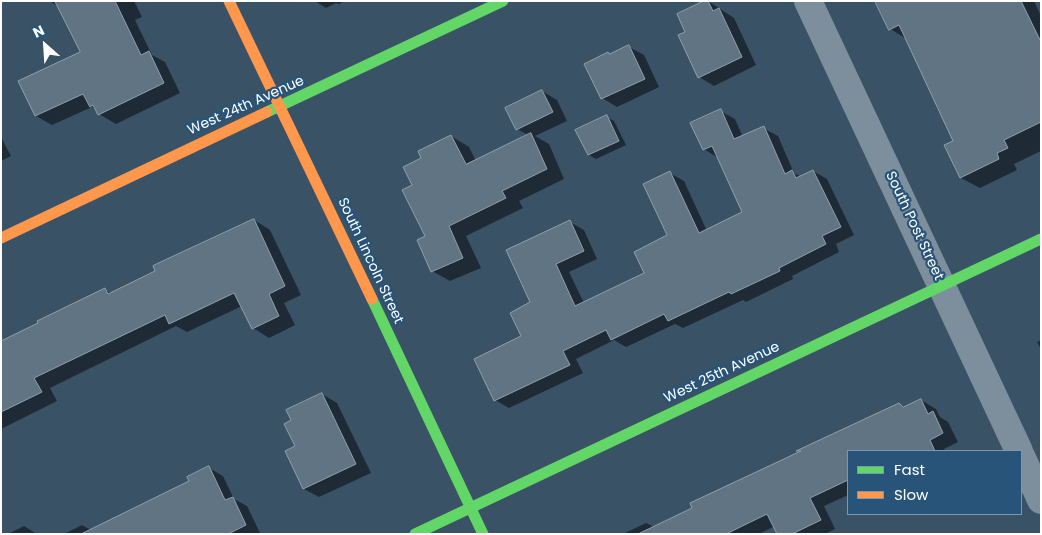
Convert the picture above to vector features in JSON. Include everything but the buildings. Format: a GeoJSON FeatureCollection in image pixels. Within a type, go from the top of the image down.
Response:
{"type":"FeatureCollection","features":[{"type":"Feature","properties":{"kind":"street","name":"South Lincoln Street"},"geometry":{"type":"LineString","coordinates":[[230,1],[483,534]]}},
{"type":"Feature","properties":{"kind":"street","name":"West 24th Avenue"},"geometry":{"type":"LineString","coordinates":[[1,238],[503,1]]}},
{"type":"Feature","properties":{"kind":"street","name":"South Post Street"},"geometry":{"type":"LineString","coordinates":[[808,1],[1018,450]]}},
{"type":"Feature","properties":{"kind":"street","name":"West 25th Avenue"},"geometry":{"type":"LineString","coordinates":[[415,534],[1041,239]]}},
{"type":"Feature","properties":{"kind":"street"},"geometry":{"type":"LineString","coordinates":[[1022,458],[1041,500]]}},
{"type":"Feature","properties":{"kind":"traffic: fast"},"geometry":{"type":"LineString","coordinates":[[267,112],[503,1]]}},
{"type":"Feature","properties":{"kind":"traffic: fast"},"geometry":{"type":"LineString","coordinates":[[415,534],[1041,239]]}},
{"type":"Feature","properties":{"kind":"traffic: fast"},"geometry":{"type":"LineString","coordinates":[[372,299],[483,534]]}},
{"type":"Feature","properties":{"kind":"traffic: slow"},"geometry":{"type":"LineString","coordinates":[[229,1],[372,299]]}},
{"type":"Feature","properties":{"kind":"traffic: slow"},"geometry":{"type":"LineString","coordinates":[[1,238],[267,112]]}}]}
